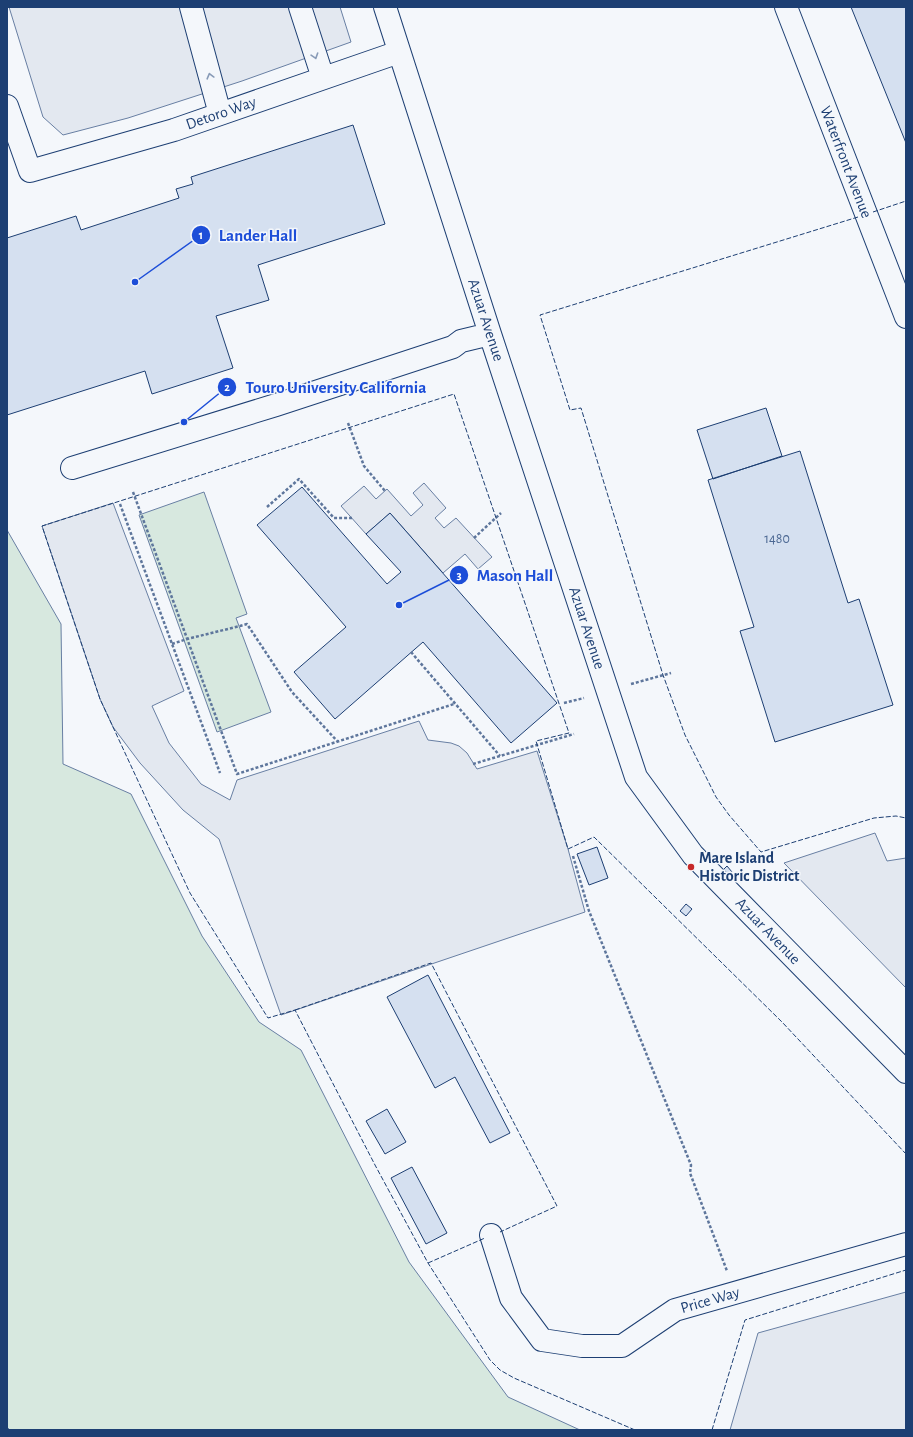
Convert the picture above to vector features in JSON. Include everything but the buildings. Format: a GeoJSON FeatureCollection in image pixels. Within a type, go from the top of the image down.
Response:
{"type":"FeatureCollection","features":[{"type":"Feature","properties":{"kind":"street"},"geometry":{"type":"LineString","coordinates":[[191,7],[220,114]]}},
{"type":"Feature","properties":{"kind":"street"},"geometry":{"type":"LineString","coordinates":[[300,7],[323,78]]}},
{"type":"Feature","properties":{"kind":"street","name":"Azuar Avenue"},"geometry":{"type":"LineString","coordinates":[[385,7],[490,334],[636,777],[693,854],[906,1072]]}},
{"type":"Feature","properties":{"kind":"street","name":"Waterfront Avenue"},"geometry":{"type":"LineString","coordinates":[[786,7],[906,317]]}},
{"type":"Feature","properties":{"kind":"street","name":"Detoro Way"},"geometry":{"type":"LineString","coordinates":[[7,106],[30,171],[174,130],[399,52]]}},
{"type":"Feature","properties":{"kind":"street"},"geometry":{"type":"LineString","coordinates":[[72,468],[276,405],[453,347],[461,341],[490,334]]}},
{"type":"Feature","properties":{"kind":"street","name":"Price Way"},"geometry":{"type":"LineString","coordinates":[[491,1235],[511,1298],[542,1340],[582,1346],[622,1346],[675,1310],[906,1244]]}},
{"type":"Feature","properties":{"kind":"path"},"geometry":{"type":"LineString","coordinates":[[348,423],[364,466],[385,491]]}},
{"type":"Feature","properties":{"kind":"path"},"geometry":{"type":"LineString","coordinates":[[267,507],[300,479],[334,518],[352,518]]}},
{"type":"Feature","properties":{"kind":"path"},"geometry":{"type":"LineString","coordinates":[[133,492],[237,774],[454,704]]}},
{"type":"Feature","properties":{"kind":"path"},"geometry":{"type":"LineString","coordinates":[[120,504],[220,773]]}},
{"type":"Feature","properties":{"kind":"path"},"geometry":{"type":"LineString","coordinates":[[474,538],[501,513]]}},
{"type":"Feature","properties":{"kind":"path"},"geometry":{"type":"LineString","coordinates":[[172,644],[247,624],[292,692],[338,742]]}},
{"type":"Feature","properties":{"kind":"path"},"geometry":{"type":"LineString","coordinates":[[411,652],[500,756]]}},
{"type":"Feature","properties":{"kind":"path"},"geometry":{"type":"LineString","coordinates":[[474,764],[574,734]]}},
{"type":"Feature","properties":{"kind":"path"},"geometry":{"type":"LineString","coordinates":[[573,856],[589,911],[691,1165],[690,1173],[735,1293]]}},
{"type":"Feature","properties":{"kind":"shaded area"},"geometry":{"type":"Polygon","coordinates":[[[9,7],[340,7],[351,42],[242,81],[128,118],[63,135],[43,117],[9,7]]]}},
{"type":"Feature","properties":{"kind":"shaded area"},"geometry":{"type":"Polygon","coordinates":[[[424,483],[446,508],[435,518],[444,528],[456,518],[492,557],[478,569],[465,554],[443,573],[390,513],[366,534],[341,506],[364,486],[376,499],[387,489],[411,516],[423,505],[413,493],[424,483]]]}},
{"type":"Feature","properties":{"kind":"shaded area"},"geometry":{"type":"Polygon","coordinates":[[[204,492],[247,614],[236,618],[271,712],[217,732],[139,515],[204,492]]]}},
{"type":"Feature","properties":{"kind":"shaded area"},"geometry":{"type":"Polygon","coordinates":[[[113,503],[184,691],[152,706],[169,743],[201,784],[230,800],[237,780],[419,721],[428,740],[451,743],[459,746],[467,753],[477,769],[537,751],[568,849],[585,912],[281,1015],[219,839],[183,810],[140,763],[113,727],[100,699],[42,526],[113,503]]]}},
{"type":"Feature","properties":{"kind":"shaded area"},"geometry":{"type":"Polygon","coordinates":[[[7,530],[61,624],[63,764],[131,794],[202,936],[259,1022],[301,1050],[409,1262],[508,1397],[580,1430],[10,1430],[7,1427],[7,530]]]}},
{"type":"Feature","properties":{"kind":"shaded area"},"geometry":{"type":"Polygon","coordinates":[[[875,833],[887,861],[906,858],[906,988],[784,863],[875,833]]]}},
{"type":"Feature","properties":{"kind":"shaded area"},"geometry":{"type":"Polygon","coordinates":[[[906,1292],[906,1430],[730,1430],[758,1333],[906,1292]]]}},
{"type":"Feature","properties":{"kind":"fence"},"geometry":{"type":"LineString","coordinates":[[873,212],[906,201]]}},
{"type":"Feature","properties":{"kind":"fence"},"geometry":{"type":"LineString","coordinates":[[858,217],[540,315],[570,410],[581,408],[663,675],[685,735],[716,797],[729,815],[761,852],[874,818],[896,816],[906,818]]}},
{"type":"Feature","properties":{"kind":"fence"},"geometry":{"type":"LineString","coordinates":[[635,1430],[514,1378],[500,1370],[490,1360],[428,1263],[375,1165],[295,1010],[268,1018],[190,893],[100,699],[42,526],[454,394],[569,733],[536,741],[568,849],[594,837],[782,1022],[906,1154]]}},
{"type":"Feature","properties":{"kind":"fence"},"geometry":{"type":"LineString","coordinates":[[295,1010],[431,963],[557,1206],[500,1232]]}},
{"type":"Feature","properties":{"kind":"fence"},"geometry":{"type":"LineString","coordinates":[[428,1263],[485,1238]]}},
{"type":"Feature","properties":{"kind":"fence"},"geometry":{"type":"LineString","coordinates":[[712,1430],[745,1320],[906,1270]]}},
{"type":"Feature","properties":{"kind":"place","name":"Lander Hall"},"geometry":{"type":"Point","coordinates":[135,282]}},
{"type":"Feature","properties":{"kind":"place","name":"Touro University California"},"geometry":{"type":"Point","coordinates":[184,422]}},
{"type":"Feature","properties":{"kind":"place","name":"Mason Hall"},"geometry":{"type":"Point","coordinates":[399,605]}},
{"type":"Feature","properties":{"kind":"place","name":"Mare Island Historic District"},"geometry":{"type":"Point","coordinates":[691,867]}}]}
